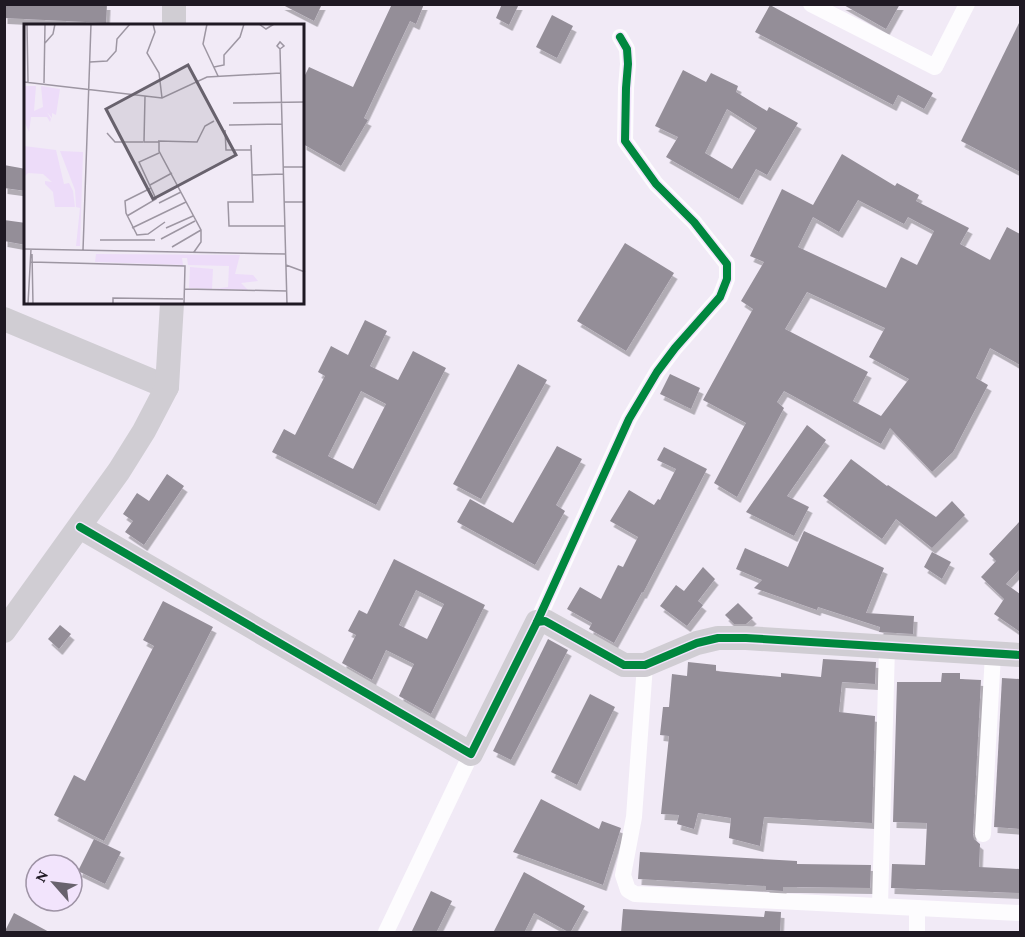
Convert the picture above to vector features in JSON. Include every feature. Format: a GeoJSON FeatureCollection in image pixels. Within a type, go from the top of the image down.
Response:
{"type":"FeatureCollection","features":[{"type":"Feature","properties":{"kind":"street"},"geometry":{"type":"LineString","coordinates":[[174,4],[174,24]]}},
{"type":"Feature","properties":{"kind":"street"},"geometry":{"type":"LineString","coordinates":[[810,4],[935,67],[967,4]]}},
{"type":"Feature","properties":{"kind":"street"},"geometry":{"type":"LineString","coordinates":[[386,933],[537,622],[629,419],[675,348],[720,297],[728,279],[727,264],[694,222],[656,184],[625,141],[628,64],[627,49],[620,37]]}},
{"type":"Feature","properties":{"kind":"street"},"geometry":{"type":"LineString","coordinates":[[4,632],[119,471],[144,431],[167,387],[172,304]]}},
{"type":"Feature","properties":{"kind":"street"},"geometry":{"type":"LineString","coordinates":[[4,320],[167,387]]}},
{"type":"Feature","properties":{"kind":"street"},"geometry":{"type":"LineString","coordinates":[[80,527],[471,754]]}},
{"type":"Feature","properties":{"kind":"street"},"geometry":{"type":"LineString","coordinates":[[537,622],[545,621],[624,665],[645,665],[697,643],[718,638],[1020,655]]}},
{"type":"Feature","properties":{"kind":"street"},"geometry":{"type":"LineString","coordinates":[[880,905],[887,647]]}},
{"type":"Feature","properties":{"kind":"street"},"geometry":{"type":"LineString","coordinates":[[983,834],[993,654]]}},
{"type":"Feature","properties":{"kind":"street"},"geometry":{"type":"LineString","coordinates":[[645,665],[634,817],[623,875],[628,890],[635,894],[1020,913]]}},
{"type":"Feature","properties":{"kind":"street"},"geometry":{"type":"LineString","coordinates":[[917,908],[917,933]]}},
{"type":"Feature","properties":{"kind":"building"},"geometry":{"type":"Polygon","coordinates":[[[4,4],[107,4],[106,23],[4,18],[4,4]]]}},
{"type":"Feature","properties":{"kind":"building"},"geometry":{"type":"Polygon","coordinates":[[[281,4],[322,4],[314,21],[281,4]]]}},
{"type":"Feature","properties":{"kind":"building"},"geometry":{"type":"Polygon","coordinates":[[[392,4],[424,4],[416,24],[410,21],[364,118],[368,120],[341,166],[304,145],[304,77],[309,67],[353,87],[392,4]]]}},
{"type":"Feature","properties":{"kind":"building"},"geometry":{"type":"Polygon","coordinates":[[[502,4],[519,4],[509,25],[496,18],[502,4]]]}},
{"type":"Feature","properties":{"kind":"building"},"geometry":{"type":"Polygon","coordinates":[[[842,4],[900,4],[886,29],[842,4]]]}},
{"type":"Feature","properties":{"kind":"building"},"geometry":{"type":"Polygon","coordinates":[[[770,5],[933,93],[924,109],[898,95],[893,105],[755,32],[770,5]]]}},
{"type":"Feature","properties":{"kind":"building"},"geometry":{"type":"Polygon","coordinates":[[[552,15],[573,26],[557,58],[536,47],[552,15]]]}},
{"type":"Feature","properties":{"kind":"building"},"geometry":{"type":"Polygon","coordinates":[[[1020,21],[1020,172],[961,141],[1020,21]]]}},
{"type":"Feature","properties":{"kind":"building"},"geometry":{"type":"Polygon","coordinates":[[[683,70],[706,82],[711,73],[738,86],[736,92],[767,111],[769,107],[798,123],[767,175],[756,169],[739,199],[666,157],[678,137],[655,126],[683,70]],[[727,109],[705,153],[732,169],[757,128],[727,109]]]}},
{"type":"Feature","properties":{"kind":"building"},"geometry":{"type":"Polygon","coordinates":[[[842,154],[895,186],[897,183],[919,195],[916,201],[969,228],[960,244],[990,260],[1007,227],[1020,234],[1020,365],[990,348],[976,378],[988,385],[953,452],[932,472],[890,428],[881,444],[784,391],[777,402],[784,408],[737,497],[714,483],[746,423],[703,400],[753,309],[741,301],[764,262],[750,256],[782,189],[813,205],[842,154]],[[858,200],[839,232],[813,217],[798,247],[886,288],[901,257],[917,265],[934,231],[908,217],[904,224],[858,200]],[[807,292],[785,329],[868,372],[853,401],[881,416],[909,379],[869,357],[885,328],[807,292]]]}},
{"type":"Feature","properties":{"kind":"building"},"geometry":{"type":"Polygon","coordinates":[[[4,165],[24,169],[24,191],[4,188],[4,165]]]}},
{"type":"Feature","properties":{"kind":"building"},"geometry":{"type":"Polygon","coordinates":[[[4,220],[24,223],[24,245],[4,241],[4,220]]]}},
{"type":"Feature","properties":{"kind":"building"},"geometry":{"type":"Polygon","coordinates":[[[625,243],[674,273],[626,351],[577,321],[625,243]]]}},
{"type":"Feature","properties":{"kind":"building"},"geometry":{"type":"Polygon","coordinates":[[[365,320],[387,331],[370,366],[398,380],[413,351],[446,368],[376,505],[272,452],[284,429],[295,435],[325,376],[318,372],[331,346],[348,355],[365,320]],[[361,391],[328,456],[353,469],[386,404],[361,391]]]}},
{"type":"Feature","properties":{"kind":"building"},"geometry":{"type":"Polygon","coordinates":[[[518,364],[547,380],[481,499],[453,484],[518,364]]]}},
{"type":"Feature","properties":{"kind":"building"},"geometry":{"type":"Polygon","coordinates":[[[670,374],[700,388],[691,409],[660,394],[670,374]]]}},
{"type":"Feature","properties":{"kind":"building"},"geometry":{"type":"Polygon","coordinates":[[[807,425],[826,440],[787,496],[809,507],[794,536],[746,512],[807,425]]]}},
{"type":"Feature","properties":{"kind":"building"},"geometry":{"type":"Polygon","coordinates":[[[557,446],[582,459],[556,505],[565,511],[535,565],[457,522],[470,499],[513,523],[557,446]]]}},
{"type":"Feature","properties":{"kind":"building"},"geometry":{"type":"Polygon","coordinates":[[[664,447],[707,469],[643,593],[614,643],[589,629],[592,623],[567,609],[580,587],[601,599],[618,565],[623,567],[638,537],[610,521],[629,490],[654,505],[658,499],[660,500],[676,469],[657,460],[664,447]]]}},
{"type":"Feature","properties":{"kind":"building"},"geometry":{"type":"Polygon","coordinates":[[[851,459],[887,486],[936,517],[952,501],[965,515],[932,548],[896,519],[882,539],[823,496],[851,459]]]}},
{"type":"Feature","properties":{"kind":"building"},"geometry":{"type":"Polygon","coordinates":[[[167,474],[184,486],[144,545],[125,532],[133,521],[123,514],[137,493],[149,501],[167,474]]]}},
{"type":"Feature","properties":{"kind":"building"},"geometry":{"type":"Polygon","coordinates":[[[1020,521],[1020,569],[1006,584],[1020,594],[1020,632],[994,614],[1004,599],[981,577],[996,561],[989,554],[1020,521]]]}},
{"type":"Feature","properties":{"kind":"building"},"geometry":{"type":"Polygon","coordinates":[[[804,531],[884,568],[866,613],[914,616],[913,634],[879,632],[880,627],[818,607],[817,610],[754,588],[762,580],[736,569],[745,548],[788,567],[804,531]]]}},
{"type":"Feature","properties":{"kind":"building"},"geometry":{"type":"Polygon","coordinates":[[[932,552],[951,562],[942,579],[924,567],[932,552]]]}},
{"type":"Feature","properties":{"kind":"building"},"geometry":{"type":"Polygon","coordinates":[[[394,559],[485,605],[431,714],[399,696],[414,664],[386,650],[372,680],[342,663],[356,635],[348,631],[359,610],[367,614],[394,559]],[[416,590],[399,625],[427,639],[444,604],[416,590]]]}},
{"type":"Feature","properties":{"kind":"building"},"geometry":{"type":"Polygon","coordinates":[[[703,567],[715,579],[698,601],[703,605],[687,626],[660,606],[676,585],[684,591],[703,567]]]}},
{"type":"Feature","properties":{"kind":"building"},"geometry":{"type":"Polygon","coordinates":[[[163,601],[213,627],[104,841],[54,815],[74,775],[85,781],[154,646],[143,640],[163,601]]]}},
{"type":"Feature","properties":{"kind":"building"},"geometry":{"type":"Polygon","coordinates":[[[738,603],[753,618],[746,624],[734,624],[725,615],[738,603]]]}},
{"type":"Feature","properties":{"kind":"building"},"geometry":{"type":"Polygon","coordinates":[[[60,625],[71,634],[59,649],[48,639],[60,625]]]}},
{"type":"Feature","properties":{"kind":"building"},"geometry":{"type":"Polygon","coordinates":[[[548,639],[568,650],[511,760],[493,751],[548,639]]]}},
{"type":"Feature","properties":{"kind":"building"},"geometry":{"type":"Polygon","coordinates":[[[823,659],[876,662],[875,684],[842,682],[839,712],[875,716],[872,823],[764,817],[760,846],[729,838],[731,818],[698,813],[694,829],[677,824],[679,815],[661,814],[669,736],[660,735],[663,707],[669,707],[672,674],[687,676],[688,662],[716,665],[716,671],[781,677],[781,673],[821,677],[823,659]]]}},
{"type":"Feature","properties":{"kind":"building"},"geometry":{"type":"Polygon","coordinates":[[[942,673],[960,673],[960,679],[981,680],[973,834],[974,839],[980,844],[979,867],[1020,869],[1020,893],[891,888],[892,864],[925,865],[927,823],[893,822],[897,682],[941,682],[942,673]]]}},
{"type":"Feature","properties":{"kind":"building"},"geometry":{"type":"Polygon","coordinates":[[[1002,678],[1020,679],[1020,829],[994,827],[1002,678]]]}},
{"type":"Feature","properties":{"kind":"building"},"geometry":{"type":"Polygon","coordinates":[[[590,694],[615,707],[577,785],[551,772],[590,694]]]}},
{"type":"Feature","properties":{"kind":"building"},"geometry":{"type":"Polygon","coordinates":[[[541,799],[599,829],[602,821],[621,828],[603,885],[513,852],[541,799]]]}},
{"type":"Feature","properties":{"kind":"building"},"geometry":{"type":"Polygon","coordinates":[[[94,839],[121,852],[105,884],[84,874],[84,859],[94,839]]]}},
{"type":"Feature","properties":{"kind":"building"},"geometry":{"type":"Polygon","coordinates":[[[640,852],[797,861],[797,864],[871,865],[870,888],[783,887],[783,891],[766,890],[766,886],[638,879],[640,852]]]}},
{"type":"Feature","properties":{"kind":"building"},"geometry":{"type":"Polygon","coordinates":[[[524,872],[585,906],[570,933],[534,913],[524,933],[493,933],[524,872]]]}},
{"type":"Feature","properties":{"kind":"building"},"geometry":{"type":"Polygon","coordinates":[[[431,891],[452,901],[436,933],[411,933],[431,891]]]}},
{"type":"Feature","properties":{"kind":"building"},"geometry":{"type":"Polygon","coordinates":[[[623,909],[764,917],[765,911],[781,912],[780,933],[621,933],[623,909]]]}},
{"type":"Feature","properties":{"kind":"building"},"geometry":{"type":"Polygon","coordinates":[[[14,913],[51,933],[4,933],[14,913]]]}},
{"type":"Feature","properties":{"kind":"cycle path"},"geometry":{"type":"LineString","coordinates":[[537,622],[629,419],[657,372],[720,297],[727,279],[727,264],[694,222],[656,184],[625,141],[628,64],[627,49],[620,37]]}},
{"type":"Feature","properties":{"kind":"cycle path"},"geometry":{"type":"LineString","coordinates":[[80,527],[471,754],[537,622],[545,621],[624,665],[645,665],[697,643],[718,638],[1020,655]]}}]}
